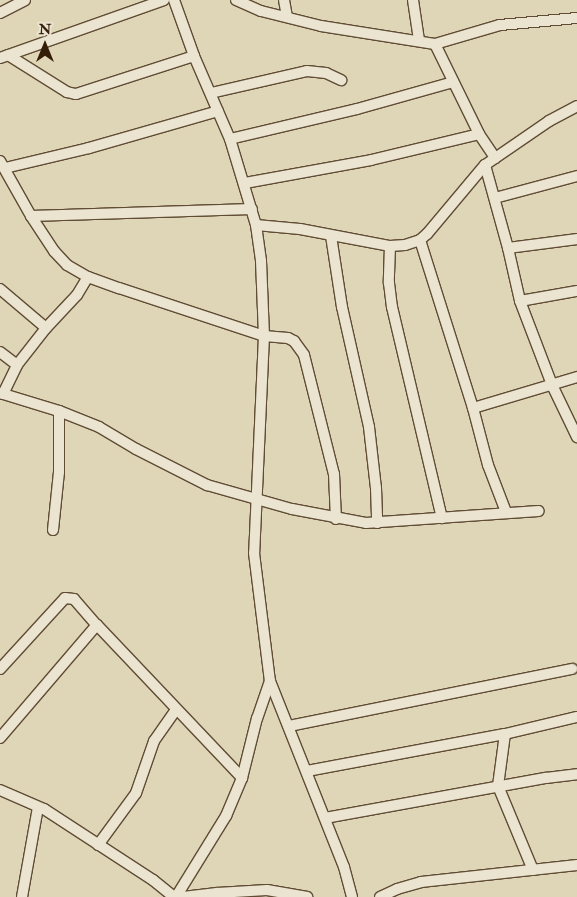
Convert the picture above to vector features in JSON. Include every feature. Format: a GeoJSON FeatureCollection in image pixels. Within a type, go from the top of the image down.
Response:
{"type":"FeatureCollection","features":[{"type":"Feature","properties":{"kind":"street"},"geometry":{"type":"LineString","coordinates":[[0,13],[25,0]]}},
{"type":"Feature","properties":{"kind":"street"},"geometry":{"type":"LineString","coordinates":[[4,56],[164,0]]}},
{"type":"Feature","properties":{"kind":"street"},"geometry":{"type":"LineString","coordinates":[[174,0],[194,56],[212,93],[230,140],[252,209],[261,260],[264,336],[254,553],[270,681],[344,867],[352,897]]}},
{"type":"Feature","properties":{"kind":"street"},"geometry":{"type":"LineString","coordinates":[[236,0],[261,11],[345,30],[420,40],[435,44],[500,25],[577,18]]}},
{"type":"Feature","properties":{"kind":"street"},"geometry":{"type":"LineString","coordinates":[[284,0],[287,17]]}},
{"type":"Feature","properties":{"kind":"street"},"geometry":{"type":"LineString","coordinates":[[413,0],[420,40]]}},
{"type":"Feature","properties":{"kind":"street"},"geometry":{"type":"LineString","coordinates":[[435,44],[479,134],[495,158]]}},
{"type":"Feature","properties":{"kind":"street"},"geometry":{"type":"LineString","coordinates":[[4,56],[68,92],[76,94],[194,56]]}},
{"type":"Feature","properties":{"kind":"street"},"geometry":{"type":"LineString","coordinates":[[212,93],[307,71],[326,73],[341,80]]}},
{"type":"Feature","properties":{"kind":"street"},"geometry":{"type":"LineString","coordinates":[[230,140],[412,95],[453,82]]}},
{"type":"Feature","properties":{"kind":"street"},"geometry":{"type":"LineString","coordinates":[[256,225],[300,229],[390,246],[420,240],[485,165],[549,121],[577,106]]}},
{"type":"Feature","properties":{"kind":"street"},"geometry":{"type":"LineString","coordinates":[[218,111],[89,148],[2,165],[31,216],[54,251],[67,265],[88,276],[264,336],[288,338],[294,341],[304,355],[334,474],[336,518]]}},
{"type":"Feature","properties":{"kind":"street"},"geometry":{"type":"LineString","coordinates":[[244,183],[371,160],[479,134]]}},
{"type":"Feature","properties":{"kind":"street"},"geometry":{"type":"LineString","coordinates":[[485,165],[508,248],[520,301],[552,385],[576,434]]}},
{"type":"Feature","properties":{"kind":"street"},"geometry":{"type":"LineString","coordinates":[[495,198],[577,176]]}},
{"type":"Feature","properties":{"kind":"street"},"geometry":{"type":"LineString","coordinates":[[31,216],[252,209]]}},
{"type":"Feature","properties":{"kind":"street"},"geometry":{"type":"LineString","coordinates":[[331,236],[343,315],[369,427],[376,488],[377,523]]}},
{"type":"Feature","properties":{"kind":"street"},"geometry":{"type":"LineString","coordinates":[[508,248],[577,239]]}},
{"type":"Feature","properties":{"kind":"street"},"geometry":{"type":"LineString","coordinates":[[420,240],[473,408],[488,465],[506,512]]}},
{"type":"Feature","properties":{"kind":"street"},"geometry":{"type":"LineString","coordinates":[[390,246],[389,283],[392,307],[442,518]]}},
{"type":"Feature","properties":{"kind":"street"},"geometry":{"type":"LineString","coordinates":[[88,276],[78,294],[46,328],[17,365],[1,394],[59,411],[99,427],[136,449],[207,484],[257,500],[336,518],[377,523],[539,511]]}},
{"type":"Feature","properties":{"kind":"street"},"geometry":{"type":"LineString","coordinates":[[0,289],[46,328]]}},
{"type":"Feature","properties":{"kind":"street"},"geometry":{"type":"LineString","coordinates":[[520,301],[577,291]]}},
{"type":"Feature","properties":{"kind":"street"},"geometry":{"type":"LineString","coordinates":[[0,352],[17,365]]}},
{"type":"Feature","properties":{"kind":"street"},"geometry":{"type":"LineString","coordinates":[[473,408],[577,377]]}},
{"type":"Feature","properties":{"kind":"street"},"geometry":{"type":"LineString","coordinates":[[53,530],[59,472],[59,411]]}},
{"type":"Feature","properties":{"kind":"street"},"geometry":{"type":"LineString","coordinates":[[0,668],[65,598],[74,598],[97,625],[242,778]]}},
{"type":"Feature","properties":{"kind":"street"},"geometry":{"type":"LineString","coordinates":[[0,738],[97,625]]}},
{"type":"Feature","properties":{"kind":"street"},"geometry":{"type":"LineString","coordinates":[[289,726],[572,670]]}},
{"type":"Feature","properties":{"kind":"street"},"geometry":{"type":"LineString","coordinates":[[0,790],[38,807],[153,880],[175,897],[226,816],[242,778],[256,718],[270,681]]}},
{"type":"Feature","properties":{"kind":"street"},"geometry":{"type":"LineString","coordinates":[[98,845],[136,793],[154,741],[176,709]]}},
{"type":"Feature","properties":{"kind":"street"},"geometry":{"type":"LineString","coordinates":[[307,771],[505,734],[577,717]]}},
{"type":"Feature","properties":{"kind":"street"},"geometry":{"type":"LineString","coordinates":[[505,734],[498,786],[533,870]]}},
{"type":"Feature","properties":{"kind":"street"},"geometry":{"type":"LineString","coordinates":[[325,818],[498,786],[577,774]]}},
{"type":"Feature","properties":{"kind":"street"},"geometry":{"type":"LineString","coordinates":[[22,897],[38,807]]}},
{"type":"Feature","properties":{"kind":"street"},"geometry":{"type":"LineString","coordinates":[[380,897],[397,889],[421,882],[577,865]]}},
{"type":"Feature","properties":{"kind":"street"},"geometry":{"type":"LineString","coordinates":[[183,897],[216,892],[307,897]]}}]}
